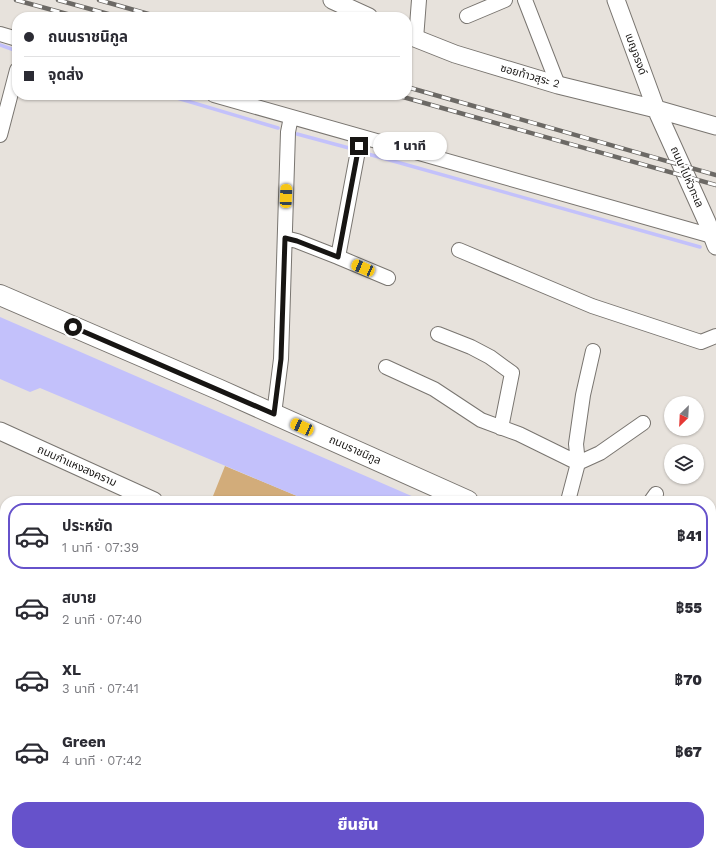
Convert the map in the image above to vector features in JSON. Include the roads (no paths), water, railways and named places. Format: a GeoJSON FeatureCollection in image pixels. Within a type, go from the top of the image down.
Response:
{"type":"FeatureCollection","features":[{"type":"Feature","properties":{"kind":"main road","name":"ถนนราชนิกูล"},"geometry":{"type":"LineString","coordinates":[[0,295],[220,390],[457,496]]}},
{"type":"Feature","properties":{"kind":"street"},"geometry":{"type":"LineString","coordinates":[[332,0],[358,12]]}},
{"type":"Feature","properties":{"kind":"street"},"geometry":{"type":"LineString","coordinates":[[412,37],[419,0]]}},
{"type":"Feature","properties":{"kind":"street"},"geometry":{"type":"LineString","coordinates":[[467,16],[505,0]]}},
{"type":"Feature","properties":{"kind":"street"},"geometry":{"type":"LineString","coordinates":[[525,0],[558,84]]}},
{"type":"Feature","properties":{"kind":"street","name":"เบญจรงด์"},"geometry":{"type":"LineString","coordinates":[[616,0],[656,109]]}},
{"type":"Feature","properties":{"kind":"street"},"geometry":{"type":"LineString","coordinates":[[0,34],[12,38]]}},
{"type":"Feature","properties":{"kind":"street","name":"ซอยท้าวสุระ 2"},"geometry":{"type":"LineString","coordinates":[[412,37],[454,54],[558,84],[716,126]]}},
{"type":"Feature","properties":{"kind":"street"},"geometry":{"type":"LineString","coordinates":[[0,135],[12,89]]}},
{"type":"Feature","properties":{"kind":"street"},"geometry":{"type":"LineString","coordinates":[[232,100],[362,137],[713,231]]}},
{"type":"Feature","properties":{"kind":"street","name":"ถนน ไปหัวทะเล"},"geometry":{"type":"LineString","coordinates":[[656,109],[713,231]]}},
{"type":"Feature","properties":{"kind":"street"},"geometry":{"type":"LineString","coordinates":[[274,414],[281,359],[288,132],[291,117]]}},
{"type":"Feature","properties":{"kind":"street"},"geometry":{"type":"LineString","coordinates":[[338,257],[362,137]]}},
{"type":"Feature","properties":{"kind":"street"},"geometry":{"type":"LineString","coordinates":[[285,238],[297,241],[388,278]]}},
{"type":"Feature","properties":{"kind":"street"},"geometry":{"type":"LineString","coordinates":[[459,250],[597,307],[701,342],[716,336]]}},
{"type":"Feature","properties":{"kind":"street"},"geometry":{"type":"LineString","coordinates":[[438,334],[471,347],[490,357],[512,373],[501,428]]}},
{"type":"Feature","properties":{"kind":"street"},"geometry":{"type":"LineString","coordinates":[[569,496],[578,463],[576,444],[583,396],[593,351]]}},
{"type":"Feature","properties":{"kind":"street"},"geometry":{"type":"LineString","coordinates":[[386,367],[434,389],[481,420],[519,434],[578,463]]}},
{"type":"Feature","properties":{"kind":"street"},"geometry":{"type":"LineString","coordinates":[[578,463],[600,453],[643,423]]}},
{"type":"Feature","properties":{"kind":"street","name":"ถนนกำแหงสงคราม"},"geometry":{"type":"LineString","coordinates":[[0,431],[143,496]]}},
{"type":"Feature","properties":{"kind":"water"},"geometry":{"type":"Polygon","coordinates":[[[0,317],[412,496],[297,496],[40,388],[30,392],[0,379],[0,317]]]}},
{"type":"Feature","properties":{"kind":"waterway"},"geometry":{"type":"LineString","coordinates":[[0,45],[12,49]]}},
{"type":"Feature","properties":{"kind":"waterway"},"geometry":{"type":"LineString","coordinates":[[184,100],[278,128]]}},
{"type":"Feature","properties":{"kind":"waterway"},"geometry":{"type":"LineString","coordinates":[[297,134],[349,148]]}},
{"type":"Feature","properties":{"kind":"waterway"},"geometry":{"type":"LineString","coordinates":[[368,154],[700,247]]}},
{"type":"Feature","properties":{"kind":"railway"},"geometry":{"type":"LineString","coordinates":[[16,0],[60,12]]}},
{"type":"Feature","properties":{"kind":"railway"},"geometry":{"type":"LineString","coordinates":[[58,0],[101,12]]}},
{"type":"Feature","properties":{"kind":"railway"},"geometry":{"type":"LineString","coordinates":[[99,0],[141,12]]}},
{"type":"Feature","properties":{"kind":"railway"},"geometry":{"type":"LineString","coordinates":[[412,88],[716,175]]}},
{"type":"Feature","properties":{"kind":"railway"},"geometry":{"type":"LineString","coordinates":[[412,100],[716,185]]}}]}
